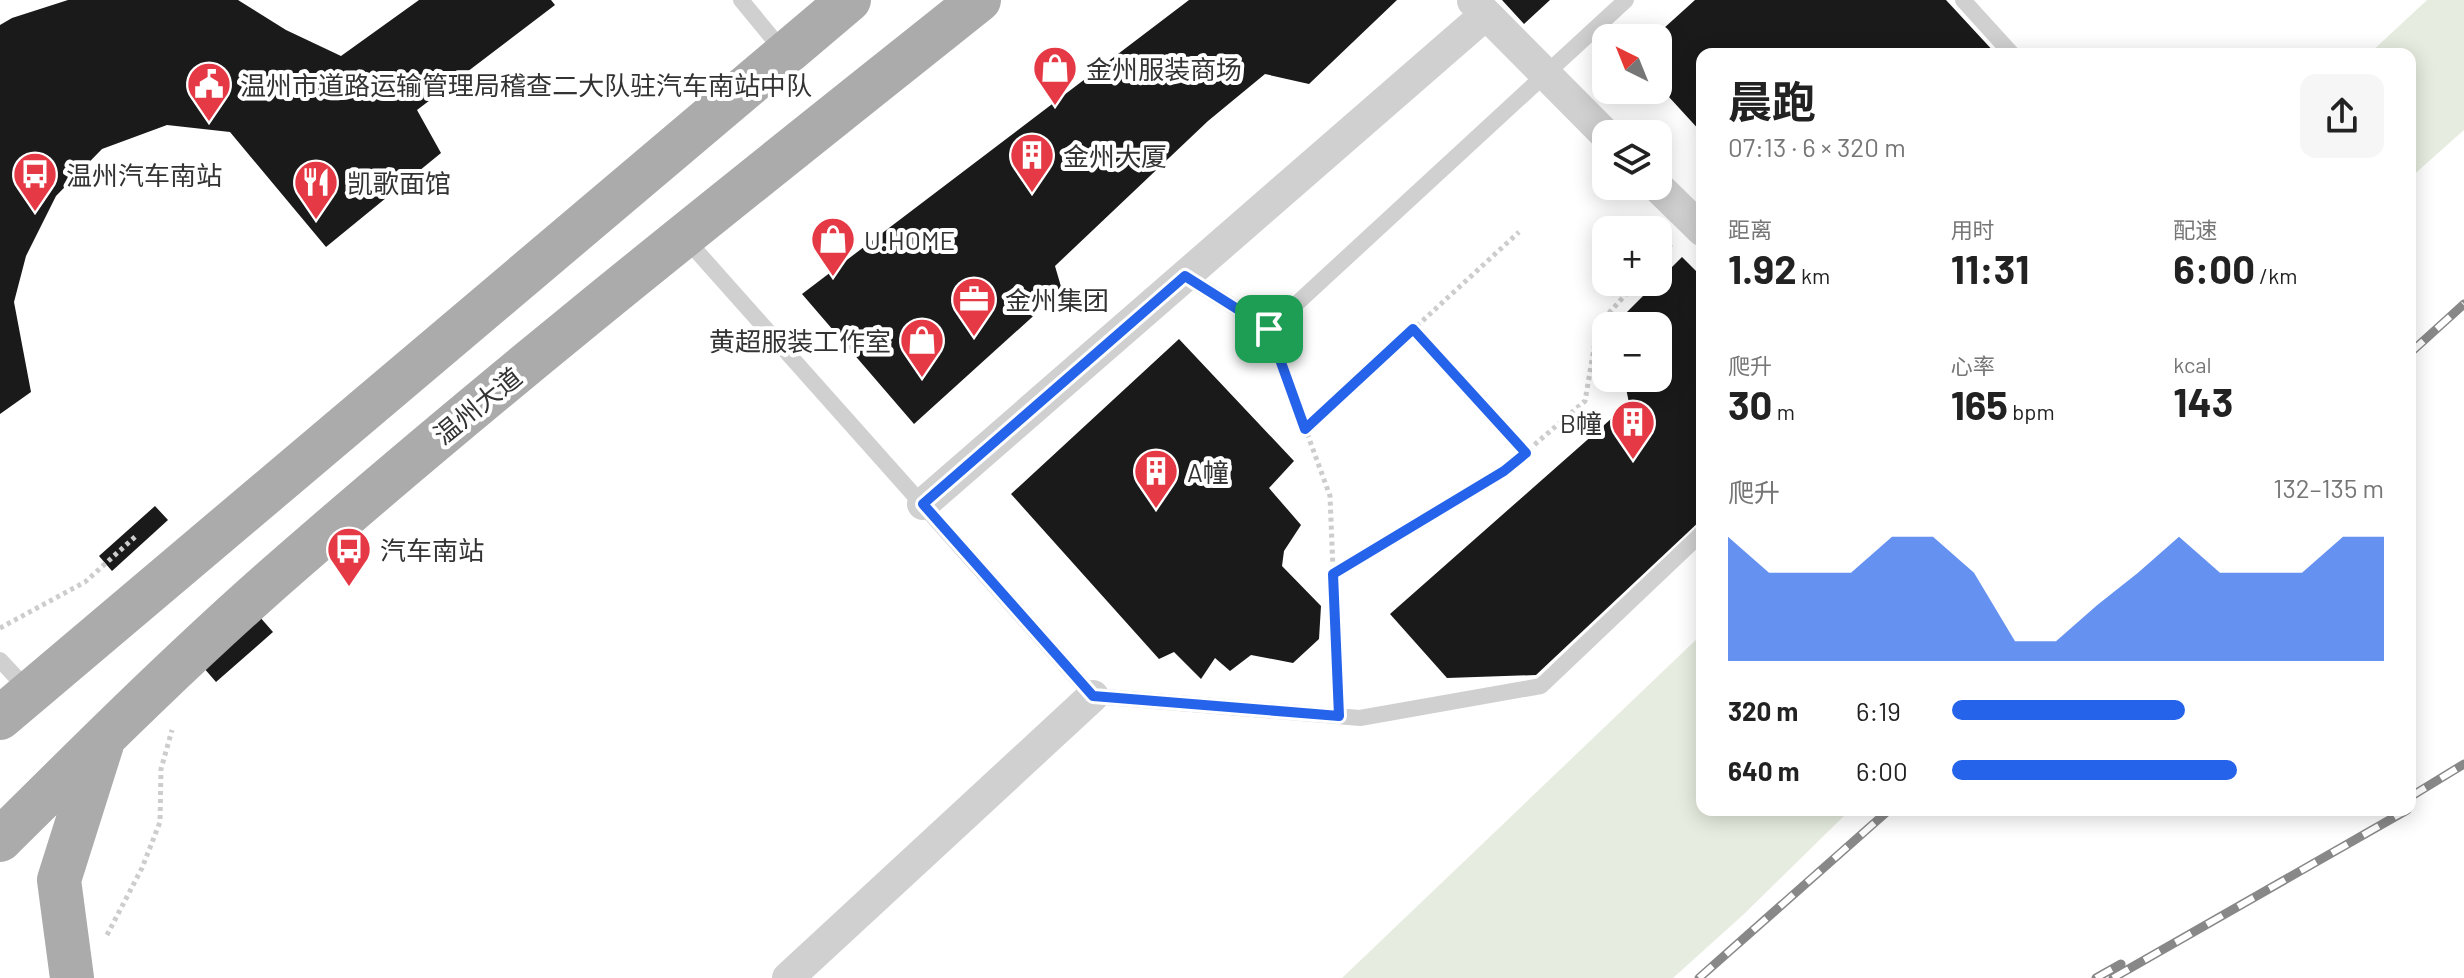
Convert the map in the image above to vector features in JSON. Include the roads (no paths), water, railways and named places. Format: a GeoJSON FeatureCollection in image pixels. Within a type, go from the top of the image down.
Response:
{"type":"FeatureCollection","features":[{"type":"Feature","properties":{"kind":"main road"},"geometry":{"type":"LineString","coordinates":[[15,705],[849,0]]}},
{"type":"Feature","properties":{"kind":"main road","name":"温州大道"},"geometry":{"type":"LineString","coordinates":[[0,840],[105,736],[270,582],[414,457],[979,0]]}},
{"type":"Feature","properties":{"kind":"main road"},"geometry":{"type":"LineString","coordinates":[[72,978],[59,880],[105,736]]}},
{"type":"Feature","properties":{"kind":"street"},"geometry":{"type":"LineString","coordinates":[[923,504],[1185,276],[1478,8],[1592,121]]}},
{"type":"Feature","properties":{"kind":"street"},"geometry":{"type":"LineString","coordinates":[[1671,200],[1696,224]]}},
{"type":"Feature","properties":{"kind":"street"},"geometry":{"type":"LineString","coordinates":[[788,978],[1093,696]]}},
{"type":"Feature","properties":{"kind":"lane"},"geometry":{"type":"LineString","coordinates":[[741,0],[784,53]]}},
{"type":"Feature","properties":{"kind":"lane"},"geometry":{"type":"LineString","coordinates":[[1185,276],[1269,329],[1626,0]]}},
{"type":"Feature","properties":{"kind":"lane"},"geometry":{"type":"LineString","coordinates":[[1963,0],[2007,48]]}},
{"type":"Feature","properties":{"kind":"lane"},"geometry":{"type":"LineString","coordinates":[[684,236],[1093,696],[1360,718],[1541,686],[1696,539]]}},
{"type":"Feature","properties":{"kind":"lane"},"geometry":{"type":"LineString","coordinates":[[0,660],[15,705]]}},
{"type":"Feature","properties":{"kind":"railway"},"geometry":{"type":"LineString","coordinates":[[2416,348],[2464,304]]}},
{"type":"Feature","properties":{"kind":"railway"},"geometry":{"type":"LineString","coordinates":[[2416,793],[2464,764]]}},
{"type":"Feature","properties":{"kind":"railway"},"geometry":{"type":"LineString","coordinates":[[1699,978],[1882,816]]}},
{"type":"Feature","properties":{"kind":"railway"},"geometry":{"type":"LineString","coordinates":[[2113,978],[2396,816]]}},
{"type":"Feature","properties":{"kind":"railway"},"geometry":{"type":"LineString","coordinates":[[2096,978],[2121,964]]}},
{"type":"Feature","properties":{"kind":"place","name":"金州服装商场"},"geometry":{"type":"Point","coordinates":[1055,107]}},
{"type":"Feature","properties":{"kind":"place","name":"温州市道路运输管理局稽查二大队驻汽车南站中队"},"geometry":{"type":"Point","coordinates":[209,123]}},
{"type":"Feature","properties":{"kind":"place","name":"金州大厦"},"geometry":{"type":"Point","coordinates":[1032,194]}},
{"type":"Feature","properties":{"kind":"place","name":"温州汽车南站"},"geometry":{"type":"Point","coordinates":[35,213]}},
{"type":"Feature","properties":{"kind":"place","name":"凯歌面馆"},"geometry":{"type":"Point","coordinates":[316,221]}},
{"type":"Feature","properties":{"kind":"place","name":"U.HOME"},"geometry":{"type":"Point","coordinates":[833,278]}},
{"type":"Feature","properties":{"kind":"place","name":"金州集团"},"geometry":{"type":"Point","coordinates":[974,338]}},
{"type":"Feature","properties":{"kind":"place","name":"黄超服装工作室"},"geometry":{"type":"Point","coordinates":[922,379]}},
{"type":"Feature","properties":{"kind":"place","name":"B幢"},"geometry":{"type":"Point","coordinates":[1633,461]}},
{"type":"Feature","properties":{"kind":"place","name":"A幢"},"geometry":{"type":"Point","coordinates":[1156,510]}},
{"type":"Feature","properties":{"kind":"place","name":"汽车南站"},"geometry":{"type":"Point","coordinates":[349,588]}}]}
